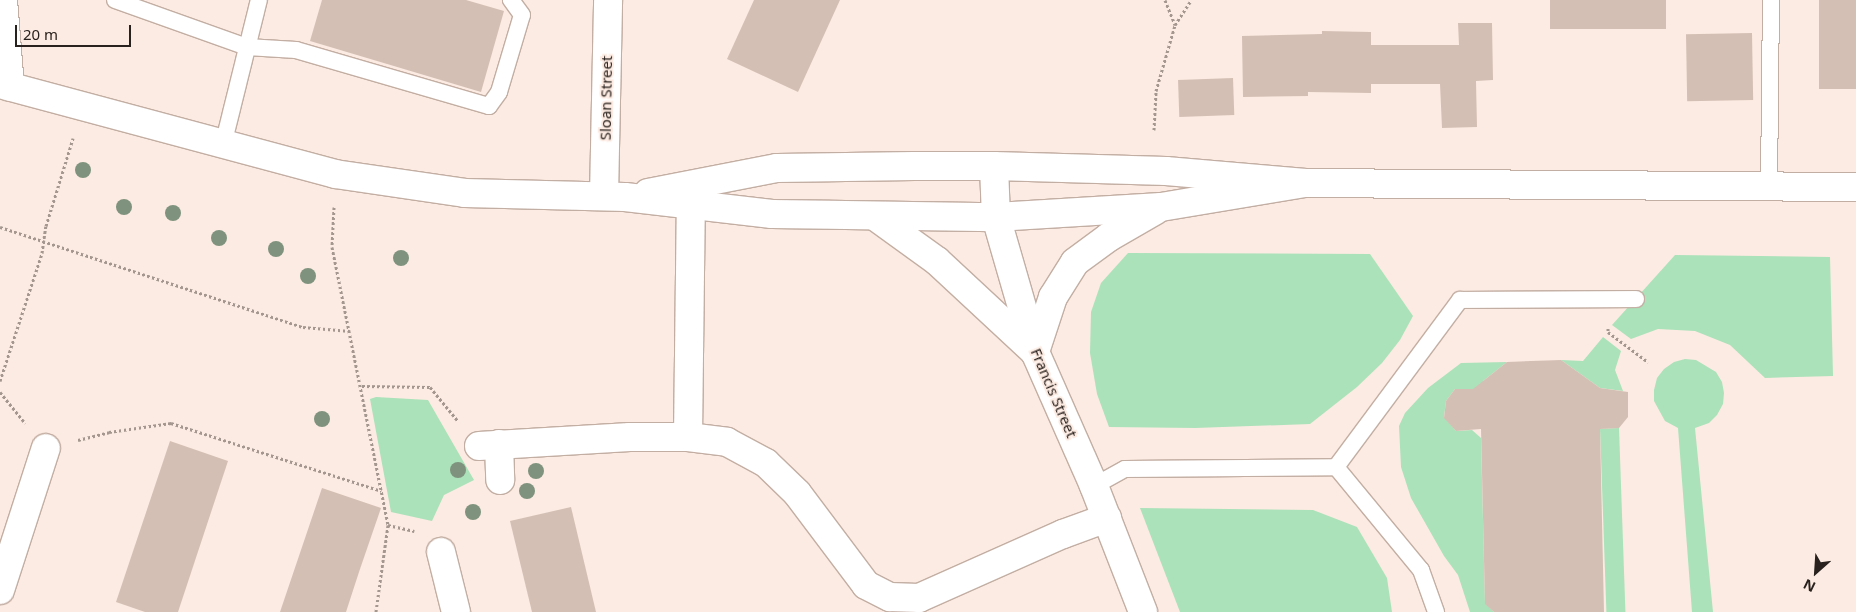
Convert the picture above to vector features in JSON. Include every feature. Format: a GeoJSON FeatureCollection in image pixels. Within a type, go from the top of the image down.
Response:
{"type":"FeatureCollection","features":[{"type":"Feature","properties":{"kind":"main road"},"geometry":{"type":"LineString","coordinates":[[3,0],[5,85],[335,174],[465,193],[615,197],[772,214],[876,217],[996,217],[1162,207],[1305,182]]}},
{"type":"Feature","properties":{"kind":"main road","name":"Sloan Street"},"geometry":{"type":"LineString","coordinates":[[608,0],[615,197]]}},
{"type":"Feature","properties":{"kind":"main road"},"geometry":{"type":"LineString","coordinates":[[615,197],[777,168],[994,166],[1166,171],[1305,182],[1856,187]]}},
{"type":"Feature","properties":{"kind":"main road","name":"Francis Street"},"geometry":{"type":"LineString","coordinates":[[994,166],[996,217],[1035,352],[1094,486],[1144,612]]}},
{"type":"Feature","properties":{"kind":"main road"},"geometry":{"type":"LineString","coordinates":[[688,437],[691,206]]}},
{"type":"Feature","properties":{"kind":"main road"},"geometry":{"type":"LineString","coordinates":[[876,217],[937,261],[1035,352],[1053,297],[1075,262],[1109,237],[1162,207]]}},
{"type":"Feature","properties":{"kind":"main road"},"geometry":{"type":"LineString","coordinates":[[500,480],[489,445],[630,437],[688,437],[727,442],[766,464],[797,494],[866,584],[890,598],[918,598],[1063,534],[1107,518]]}},
{"type":"Feature","properties":{"kind":"main road"},"geometry":{"type":"LineString","coordinates":[[0,590],[46,448]]}},
{"type":"Feature","properties":{"kind":"main road"},"geometry":{"type":"LineString","coordinates":[[441,552],[456,612]]}},
{"type":"Feature","properties":{"kind":"lane"},"geometry":{"type":"LineString","coordinates":[[115,0],[248,47],[296,50],[489,106],[499,92],[522,15],[511,0]]}},
{"type":"Feature","properties":{"kind":"lane"},"geometry":{"type":"LineString","coordinates":[[223,145],[259,0]]}},
{"type":"Feature","properties":{"kind":"lane"},"geometry":{"type":"LineString","coordinates":[[1769,187],[1771,0]]}},
{"type":"Feature","properties":{"kind":"lane"},"geometry":{"type":"LineString","coordinates":[[1336,467],[1460,300],[1636,299]]}},
{"type":"Feature","properties":{"kind":"lane"},"geometry":{"type":"LineString","coordinates":[[1094,486],[1125,469],[1336,467]]}},
{"type":"Feature","properties":{"kind":"lane"},"geometry":{"type":"LineString","coordinates":[[1336,467],[1421,570],[1436,612]]}},
{"type":"Feature","properties":{"kind":"path"},"geometry":{"type":"LineString","coordinates":[[1165,0],[1175,25]]}},
{"type":"Feature","properties":{"kind":"path"},"geometry":{"type":"LineString","coordinates":[[1154,130],[1156,91],[1175,25],[1191,0]]}},
{"type":"Feature","properties":{"kind":"path"},"geometry":{"type":"LineString","coordinates":[[0,381],[42,253],[43,242],[82,107]]}},
{"type":"Feature","properties":{"kind":"path"},"geometry":{"type":"LineString","coordinates":[[335,174],[332,246],[362,386],[388,525],[376,612]]}},
{"type":"Feature","properties":{"kind":"path"},"geometry":{"type":"LineString","coordinates":[[0,227],[303,327],[350,331]]}},
{"type":"Feature","properties":{"kind":"path"},"geometry":{"type":"LineString","coordinates":[[1608,332],[1648,362]]}},
{"type":"Feature","properties":{"kind":"path"},"geometry":{"type":"LineString","coordinates":[[362,386],[430,387],[489,445]]}},
{"type":"Feature","properties":{"kind":"path"},"geometry":{"type":"LineString","coordinates":[[46,448],[109,432],[171,423],[381,491]]}},
{"type":"Feature","properties":{"kind":"green space"},"geometry":{"type":"Polygon","coordinates":[[[1128,253],[1370,254],[1413,316],[1400,340],[1382,363],[1357,387],[1310,424],[1195,428],[1109,427],[1097,394],[1090,353],[1091,312],[1101,283],[1128,253]]]}},
{"type":"Feature","properties":{"kind":"green space"},"geometry":{"type":"Polygon","coordinates":[[[1675,255],[1830,257],[1833,376],[1765,378],[1730,345],[1695,331],[1658,329],[1631,339],[1612,325],[1675,255]]]}},
{"type":"Feature","properties":{"kind":"green space"},"geometry":{"type":"Polygon","coordinates":[[[1603,337],[1621,351],[1615,370],[1623,391],[1600,388],[1561,360],[1583,361],[1603,337]]]}},
{"type":"Feature","properties":{"kind":"green space"},"geometry":{"type":"Polygon","coordinates":[[[1685,359],[1696,360],[1716,372],[1722,382],[1724,393],[1723,404],[1717,415],[1709,423],[1695,428],[1713,612],[1692,612],[1678,428],[1665,421],[1654,401],[1657,378],[1664,369],[1674,362],[1685,359]]]}},
{"type":"Feature","properties":{"kind":"green space"},"geometry":{"type":"Polygon","coordinates":[[[1507,362],[1483,381],[1484,399],[1455,389],[1446,401],[1444,417],[1456,431],[1472,430],[1481,438],[1485,603],[1494,612],[1470,612],[1458,575],[1444,556],[1411,498],[1401,467],[1399,426],[1405,413],[1428,388],[1461,363],[1507,362]]]}},
{"type":"Feature","properties":{"kind":"green space"},"geometry":{"type":"Polygon","coordinates":[[[376,397],[428,400],[474,480],[444,495],[432,521],[391,512],[370,399],[376,397]]]}},
{"type":"Feature","properties":{"kind":"green space"},"geometry":{"type":"Polygon","coordinates":[[[1619,428],[1625,612],[1606,612],[1600,429],[1619,428]]]}},
{"type":"Feature","properties":{"kind":"green space"},"geometry":{"type":"Polygon","coordinates":[[[1140,508],[1313,510],[1357,527],[1387,578],[1392,612],[1180,612],[1140,508]]]}},
{"type":"Feature","properties":{"kind":"building"},"geometry":{"type":"Polygon","coordinates":[[[322,0],[466,0],[504,11],[481,92],[310,41],[322,0]]]}},
{"type":"Feature","properties":{"kind":"building"},"geometry":{"type":"Polygon","coordinates":[[[754,0],[840,0],[798,92],[727,59],[754,0]]]}},
{"type":"Feature","properties":{"kind":"building"},"geometry":{"type":"Polygon","coordinates":[[[1550,0],[1666,0],[1666,29],[1550,29],[1550,0]]]}},
{"type":"Feature","properties":{"kind":"building"},"geometry":{"type":"Polygon","coordinates":[[[1819,0],[1856,0],[1856,89],[1819,89],[1819,0]]]}},
{"type":"Feature","properties":{"kind":"building"},"geometry":{"type":"Polygon","coordinates":[[[1458,23],[1492,23],[1493,80],[1476,81],[1477,127],[1442,128],[1440,84],[1371,84],[1371,93],[1308,92],[1308,96],[1243,97],[1242,36],[1322,34],[1322,31],[1371,32],[1371,45],[1459,45],[1458,23]]]}},
{"type":"Feature","properties":{"kind":"building"},"geometry":{"type":"Polygon","coordinates":[[[1752,33],[1753,100],[1687,101],[1686,34],[1752,33]]]}},
{"type":"Feature","properties":{"kind":"building"},"geometry":{"type":"Polygon","coordinates":[[[1233,78],[1234,115],[1179,117],[1178,80],[1233,78]]]}},
{"type":"Feature","properties":{"kind":"building"},"geometry":{"type":"Polygon","coordinates":[[[1561,360],[1600,388],[1628,392],[1628,417],[1619,428],[1600,429],[1604,612],[1494,612],[1485,604],[1481,429],[1456,431],[1444,418],[1446,401],[1455,389],[1473,389],[1507,362],[1561,360]]]}},
{"type":"Feature","properties":{"kind":"building"},"geometry":{"type":"Polygon","coordinates":[[[170,441],[228,461],[178,612],[145,612],[116,602],[170,441]]]}},
{"type":"Feature","properties":{"kind":"building"},"geometry":{"type":"Polygon","coordinates":[[[322,488],[381,508],[346,612],[280,612],[322,488]]]}},
{"type":"Feature","properties":{"kind":"building"},"geometry":{"type":"Polygon","coordinates":[[[571,507],[596,612],[532,612],[510,521],[571,507]]]}}]}
